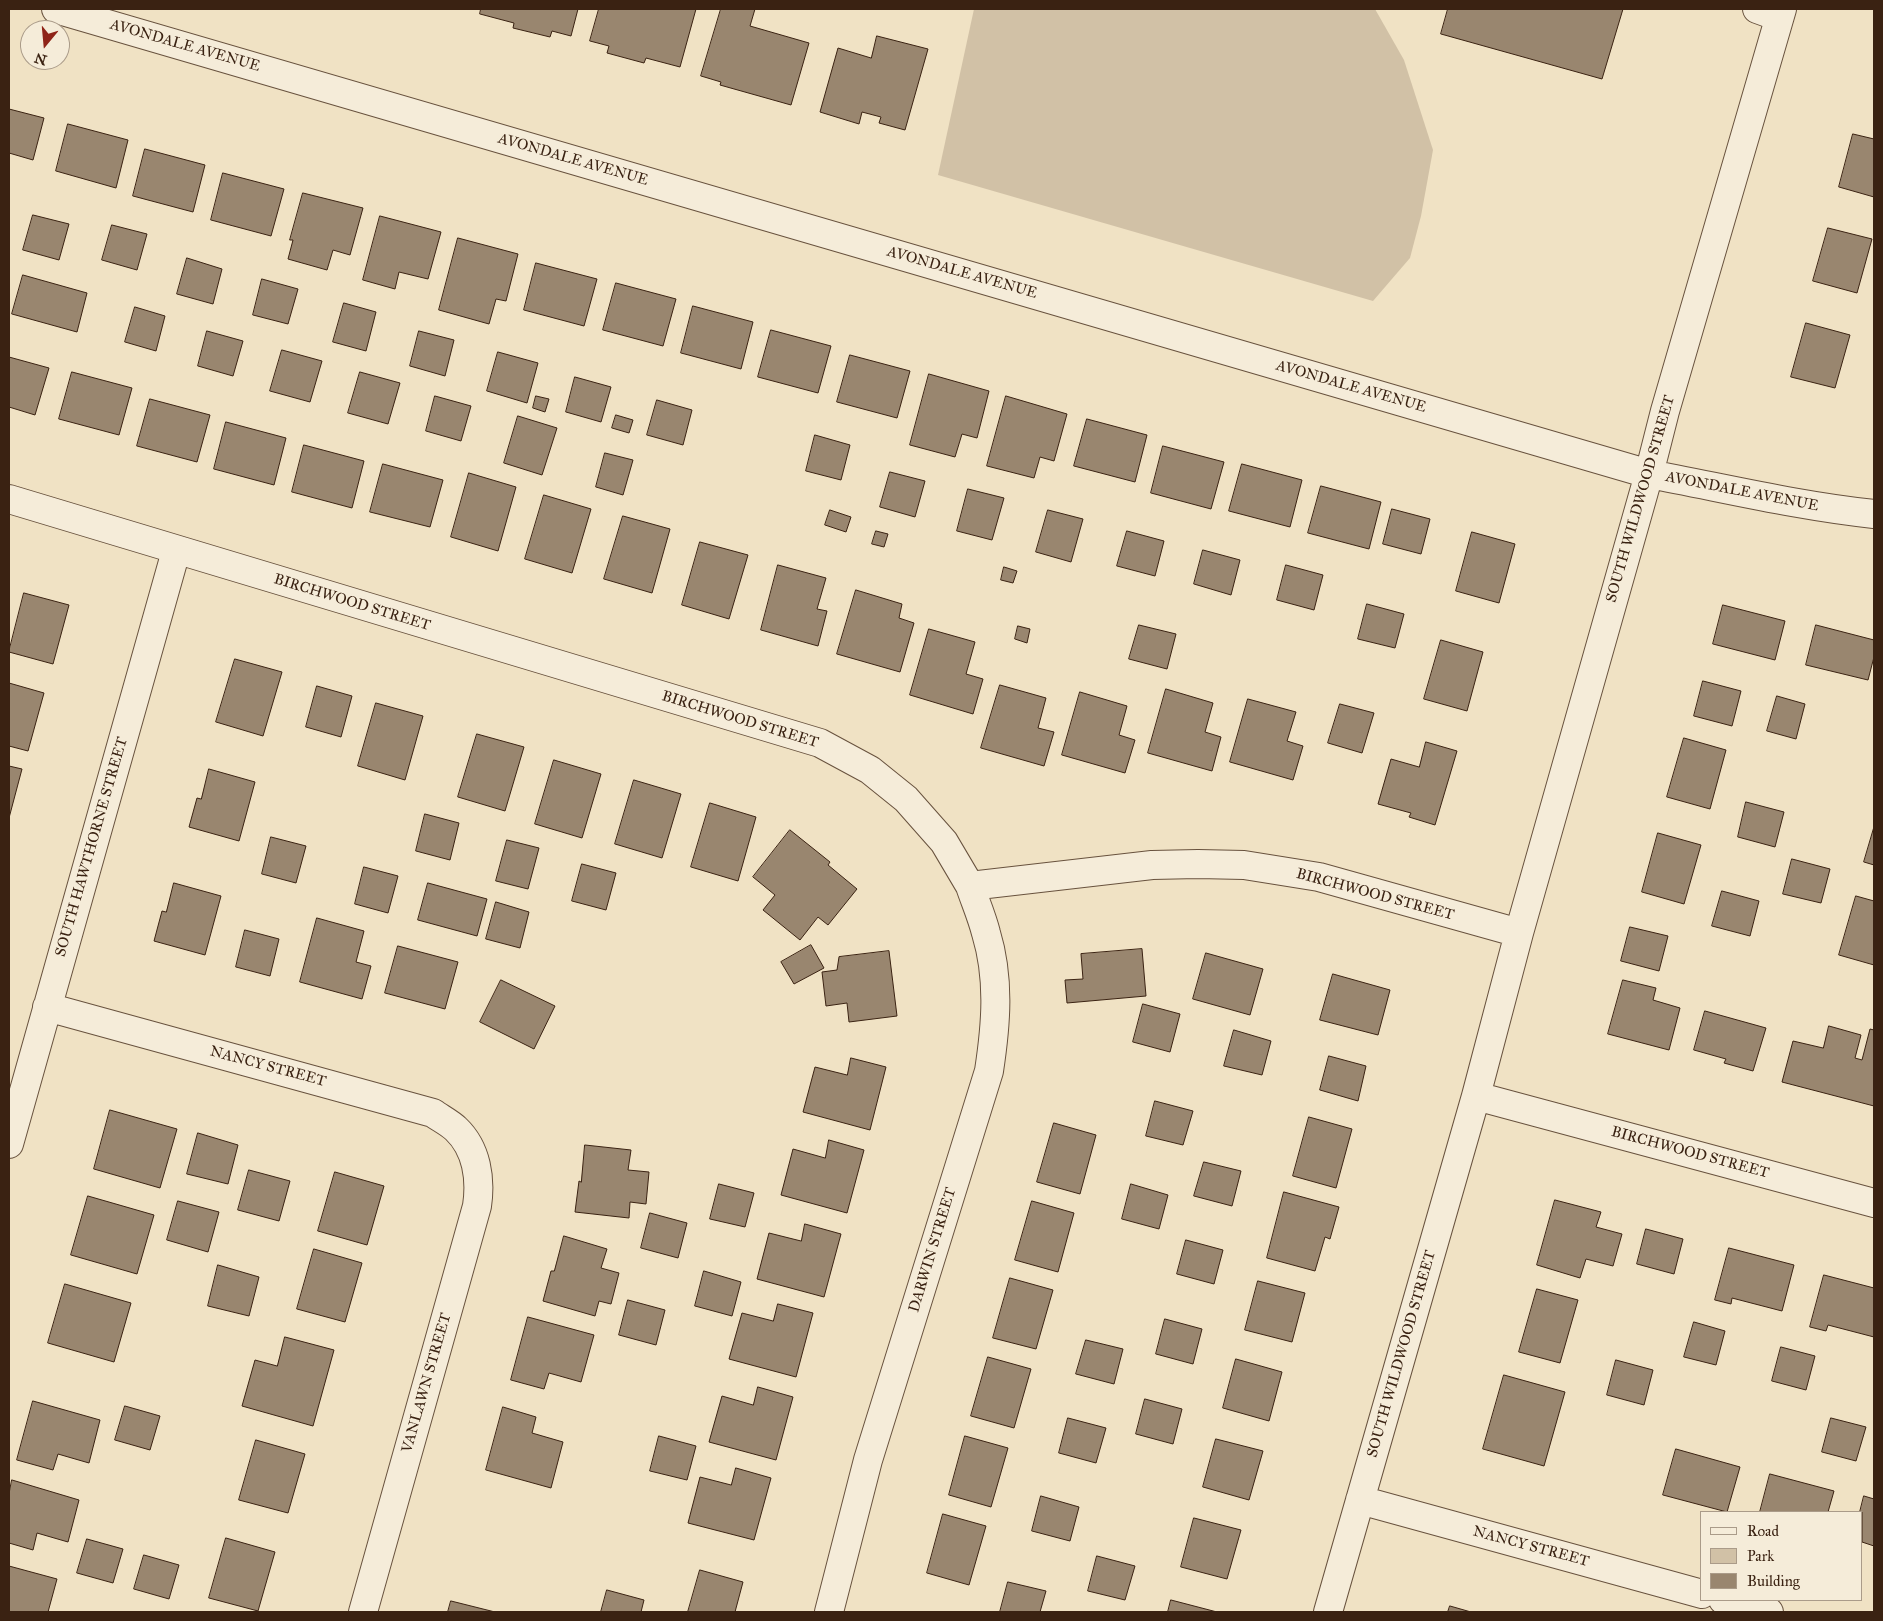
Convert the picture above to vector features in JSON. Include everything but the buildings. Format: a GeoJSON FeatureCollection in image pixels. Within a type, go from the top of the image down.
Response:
{"type":"FeatureCollection","features":[{"type":"Feature","properties":{"kind":"street","name":"AVONDALE AVENUE"},"geometry":{"type":"LineString","coordinates":[[56,9],[1649,474],[1774,500],[1832,510],[1874,514]]}},
{"type":"Feature","properties":{"kind":"street","name":"SOUTH WILDWOOD STREET"},"geometry":{"type":"LineString","coordinates":[[1328,1612],[1476,1096],[1519,933],[1649,474],[1773,11]]}},
{"type":"Feature","properties":{"kind":"street","name":"BIRCHWOOD STREET"},"geometry":{"type":"LineString","coordinates":[[9,499],[820,743],[870,770],[906,799],[944,842],[970,886],[1152,865],[1244,865],[1319,877],[1519,933]]}},
{"type":"Feature","properties":{"kind":"street","name":"SOUTH HAWTHORNE STREET"},"geometry":{"type":"LineString","coordinates":[[9,1144],[176,550]]}},
{"type":"Feature","properties":{"kind":"street","name":"DARWIN STREET"},"geometry":{"type":"LineString","coordinates":[[828,1612],[868,1460],[989,1071],[996,1026],[995,980],[987,934],[970,886]]}},
{"type":"Feature","properties":{"kind":"street","name":"NANCY STREET"},"geometry":{"type":"LineString","coordinates":[[47,1007],[433,1113],[456,1128],[468,1143],[472,1154]]}},
{"type":"Feature","properties":{"kind":"street","name":"BIRCHWOOD STREET"},"geometry":{"type":"LineString","coordinates":[[1476,1096],[1874,1203]]}},
{"type":"Feature","properties":{"kind":"street","name":"VANLAWN STREET"},"geometry":{"type":"LineString","coordinates":[[363,1612],[476,1206],[479,1190],[478,1169],[472,1154]]}},
{"type":"Feature","properties":{"kind":"street","name":"NANCY STREET"},"geometry":{"type":"LineString","coordinates":[[1360,1500],[1700,1593]]}},
{"type":"Feature","properties":{"kind":"street"},"geometry":{"type":"LineString","coordinates":[[1727,1601],[1769,1612]]}},
{"type":"Feature","properties":{"kind":"green space"},"geometry":{"type":"Polygon","coordinates":[[[974,9],[1375,9],[1404,60],[1433,150],[1421,216],[1410,258],[1373,301],[938,175],[974,9]]]}}]}
